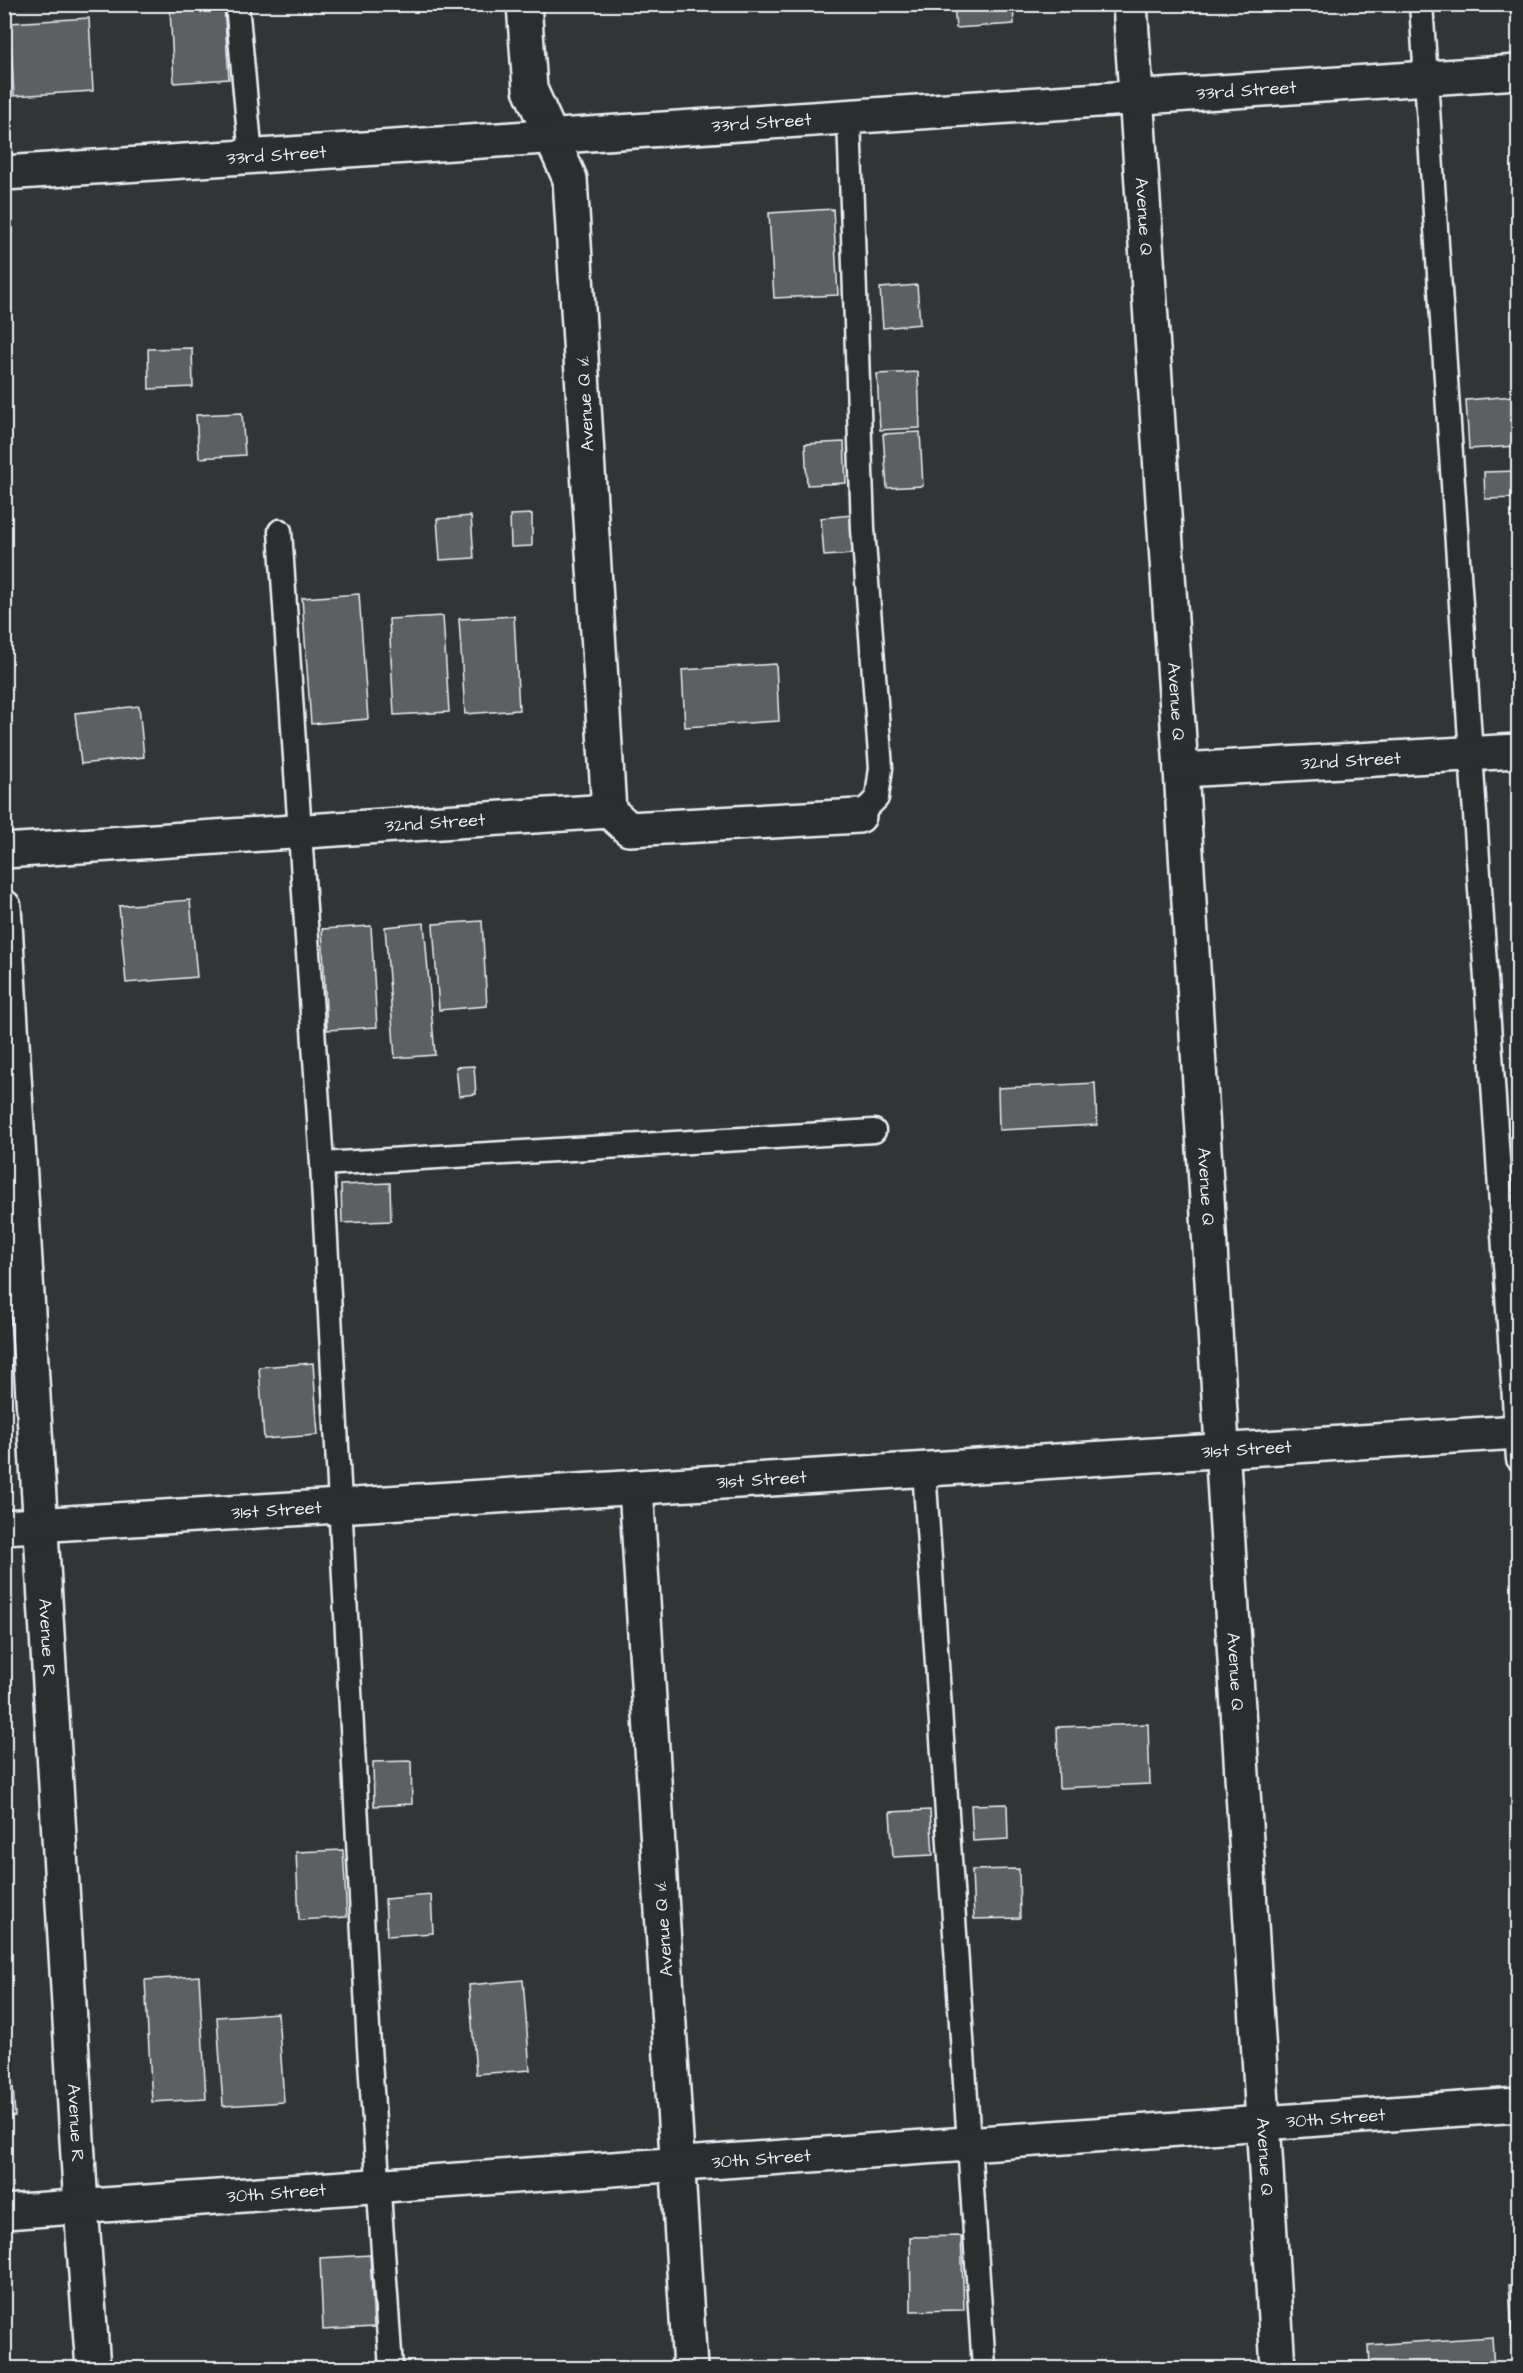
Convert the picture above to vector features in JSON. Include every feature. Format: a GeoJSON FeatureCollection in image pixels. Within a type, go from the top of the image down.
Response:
{"type":"FeatureCollection","features":[{"type":"Feature","properties":{"kind":"street","name":"Avenue Q ½"},"geometry":{"type":"LineString","coordinates":[[524,4],[530,89],[570,179],[609,811]]}},
{"type":"Feature","properties":{"kind":"street","name":"Avenue Q"},"geometry":{"type":"LineString","coordinates":[[1130,4],[1180,770],[1278,2368]]}},
{"type":"Feature","properties":{"kind":"street","name":"33rd Street"},"geometry":{"type":"LineString","coordinates":[[4,173],[1518,72]]}},
{"type":"Feature","properties":{"kind":"street","name":"32nd Street"},"geometry":{"type":"LineString","coordinates":[[1180,770],[1518,751]]}},
{"type":"Feature","properties":{"kind":"street","name":"32nd Street"},"geometry":{"type":"LineString","coordinates":[[4,851],[609,811]]}},
{"type":"Feature","properties":{"kind":"street"},"geometry":{"type":"LineString","coordinates":[[609,811],[629,829],[859,816]]}},
{"type":"Feature","properties":{"kind":"street","name":"Avenue R"},"geometry":{"type":"LineString","coordinates":[[4,907],[81,2207],[93,2368]]}},
{"type":"Feature","properties":{"kind":"street","name":"31st Street"},"geometry":{"type":"LineString","coordinates":[[4,1527],[1222,1450],[1518,1441]]}},
{"type":"Feature","properties":{"kind":"street","name":"Avenue Q ½"},"geometry":{"type":"LineString","coordinates":[[636,1488],[690,2368]]}},
{"type":"Feature","properties":{"kind":"street","name":"30th Street"},"geometry":{"type":"LineString","coordinates":[[4,2212],[1518,2105]]}},
{"type":"Feature","properties":{"kind":"lane"},"geometry":{"type":"LineString","coordinates":[[237,4],[251,157]]}},
{"type":"Feature","properties":{"kind":"lane"},"geometry":{"type":"LineString","coordinates":[[1421,4],[1518,1441]]}},
{"type":"Feature","properties":{"kind":"lane"},"geometry":{"type":"LineString","coordinates":[[849,117],[863,529],[881,768],[877,798],[859,816]]}},
{"type":"Feature","properties":{"kind":"lane"},"geometry":{"type":"LineString","coordinates":[[280,531],[322,1164],[378,2185],[391,2368]]}},
{"type":"Feature","properties":{"kind":"lane"},"geometry":{"type":"LineString","coordinates":[[322,1164],[874,1131]]}},
{"type":"Feature","properties":{"kind":"lane"},"geometry":{"type":"LineString","coordinates":[[924,1469],[984,2368]]}},
{"type":"Feature","properties":{"kind":"building"},"geometry":{"type":"Polygon","coordinates":[[[954,4],[1013,4],[1014,24],[956,28],[954,4]]]}},
{"type":"Feature","properties":{"kind":"building"},"geometry":{"type":"Polygon","coordinates":[[[224,5],[229,79],[174,83],[170,9],[224,5]]]}},
{"type":"Feature","properties":{"kind":"building"},"geometry":{"type":"Polygon","coordinates":[[[89,18],[93,91],[14,96],[10,23],[89,18]]]}},
{"type":"Feature","properties":{"kind":"building"},"geometry":{"type":"Polygon","coordinates":[[[833,209],[838,295],[774,298],[769,213],[833,209]]]}},
{"type":"Feature","properties":{"kind":"building"},"geometry":{"type":"Polygon","coordinates":[[[917,285],[920,324],[883,328],[880,288],[917,285]]]}},
{"type":"Feature","properties":{"kind":"building"},"geometry":{"type":"Polygon","coordinates":[[[192,348],[193,387],[149,389],[148,349],[192,348]]]}},
{"type":"Feature","properties":{"kind":"building"},"geometry":{"type":"Polygon","coordinates":[[[918,372],[920,428],[880,430],[877,374],[918,372]]]}},
{"type":"Feature","properties":{"kind":"building"},"geometry":{"type":"Polygon","coordinates":[[[1513,396],[1517,446],[1469,449],[1466,400],[1513,396]]]}},
{"type":"Feature","properties":{"kind":"building"},"geometry":{"type":"Polygon","coordinates":[[[242,413],[245,455],[199,458],[196,415],[242,413]]]}},
{"type":"Feature","properties":{"kind":"building"},"geometry":{"type":"Polygon","coordinates":[[[920,432],[923,486],[887,488],[883,434],[920,432]]]}},
{"type":"Feature","properties":{"kind":"building"},"geometry":{"type":"Polygon","coordinates":[[[844,442],[846,483],[807,485],[805,444],[844,442]]]}},
{"type":"Feature","properties":{"kind":"building"},"geometry":{"type":"Polygon","coordinates":[[[1518,471],[1518,498],[1485,499],[1484,472],[1518,471]]]}},
{"type":"Feature","properties":{"kind":"building"},"geometry":{"type":"Polygon","coordinates":[[[532,514],[532,546],[511,547],[510,515],[532,514]]]}},
{"type":"Feature","properties":{"kind":"building"},"geometry":{"type":"Polygon","coordinates":[[[852,515],[854,554],[824,556],[821,518],[852,515]]]}},
{"type":"Feature","properties":{"kind":"building"},"geometry":{"type":"Polygon","coordinates":[[[471,516],[474,558],[440,560],[437,519],[471,516]]]}},
{"type":"Feature","properties":{"kind":"building"},"geometry":{"type":"Polygon","coordinates":[[[359,594],[368,719],[311,724],[302,598],[359,594]]]}},
{"type":"Feature","properties":{"kind":"building"},"geometry":{"type":"Polygon","coordinates":[[[443,616],[449,712],[394,715],[389,619],[443,616]]]}},
{"type":"Feature","properties":{"kind":"building"},"geometry":{"type":"Polygon","coordinates":[[[514,616],[519,710],[465,714],[459,619],[514,616]]]}},
{"type":"Feature","properties":{"kind":"building"},"geometry":{"type":"Polygon","coordinates":[[[776,664],[779,721],[685,727],[682,670],[776,664]]]}},
{"type":"Feature","properties":{"kind":"building"},"geometry":{"type":"Polygon","coordinates":[[[139,706],[144,757],[81,764],[75,713],[139,706]]]}},
{"type":"Feature","properties":{"kind":"building"},"geometry":{"type":"Polygon","coordinates":[[[190,900],[197,977],[126,983],[119,906],[190,900]]]}},
{"type":"Feature","properties":{"kind":"building"},"geometry":{"type":"Polygon","coordinates":[[[482,921],[487,1006],[439,1010],[433,924],[482,921]]]}},
{"type":"Feature","properties":{"kind":"building"},"geometry":{"type":"Polygon","coordinates":[[[424,923],[435,1055],[395,1058],[385,927],[424,923]]]}},
{"type":"Feature","properties":{"kind":"building"},"geometry":{"type":"Polygon","coordinates":[[[371,926],[377,1027],[327,1030],[322,929],[371,926]]]}},
{"type":"Feature","properties":{"kind":"building"},"geometry":{"type":"Polygon","coordinates":[[[474,1066],[476,1094],[459,1096],[456,1067],[474,1066]]]}},
{"type":"Feature","properties":{"kind":"building"},"geometry":{"type":"Polygon","coordinates":[[[1095,1083],[1097,1125],[999,1130],[998,1088],[1095,1083]]]}},
{"type":"Feature","properties":{"kind":"building"},"geometry":{"type":"Polygon","coordinates":[[[390,1183],[391,1221],[342,1223],[341,1185],[390,1183]]]}},
{"type":"Feature","properties":{"kind":"building"},"geometry":{"type":"Polygon","coordinates":[[[313,1363],[318,1435],[264,1439],[259,1367],[313,1363]]]}},
{"type":"Feature","properties":{"kind":"building"},"geometry":{"type":"Polygon","coordinates":[[[1148,1724],[1150,1784],[1059,1788],[1057,1727],[1148,1724]]]}},
{"type":"Feature","properties":{"kind":"building"},"geometry":{"type":"Polygon","coordinates":[[[411,1761],[412,1804],[374,1806],[373,1762],[411,1761]]]}},
{"type":"Feature","properties":{"kind":"building"},"geometry":{"type":"Polygon","coordinates":[[[1007,1804],[1008,1839],[973,1841],[971,1805],[1007,1804]]]}},
{"type":"Feature","properties":{"kind":"building"},"geometry":{"type":"Polygon","coordinates":[[[930,1810],[933,1855],[893,1857],[890,1812],[930,1810]]]}},
{"type":"Feature","properties":{"kind":"building"},"geometry":{"type":"Polygon","coordinates":[[[343,1850],[347,1917],[299,1920],[296,1852],[343,1850]]]}},
{"type":"Feature","properties":{"kind":"building"},"geometry":{"type":"Polygon","coordinates":[[[1019,1869],[1020,1918],[974,1919],[972,1870],[1019,1869]]]}},
{"type":"Feature","properties":{"kind":"building"},"geometry":{"type":"Polygon","coordinates":[[[431,1895],[433,1933],[387,1936],[385,1899],[431,1895]]]}},
{"type":"Feature","properties":{"kind":"building"},"geometry":{"type":"Polygon","coordinates":[[[199,1976],[206,2099],[152,2102],[145,1980],[199,1976]]]}},
{"type":"Feature","properties":{"kind":"building"},"geometry":{"type":"Polygon","coordinates":[[[523,1980],[530,2070],[476,2074],[469,1985],[523,1980]]]}},
{"type":"Feature","properties":{"kind":"building"},"geometry":{"type":"Polygon","coordinates":[[[278,2013],[284,2102],[223,2106],[217,2017],[278,2013]]]}},
{"type":"Feature","properties":{"kind":"building"},"geometry":{"type":"Polygon","coordinates":[[[4,2025],[9,2025],[15,2116],[4,2117],[4,2025]]]}},
{"type":"Feature","properties":{"kind":"building"},"geometry":{"type":"Polygon","coordinates":[[[961,2236],[964,2310],[911,2311],[910,2237],[961,2236]]]}},
{"type":"Feature","properties":{"kind":"building"},"geometry":{"type":"Polygon","coordinates":[[[370,2255],[374,2327],[323,2330],[320,2258],[370,2255]]]}},
{"type":"Feature","properties":{"kind":"building"},"geometry":{"type":"Polygon","coordinates":[[[1518,2284],[1518,2332],[1512,2333],[1509,2285],[1518,2284]]]}},
{"type":"Feature","properties":{"kind":"building"},"geometry":{"type":"Polygon","coordinates":[[[1492,2337],[1494,2368],[1370,2368],[1369,2345],[1492,2337]]]}}]}
